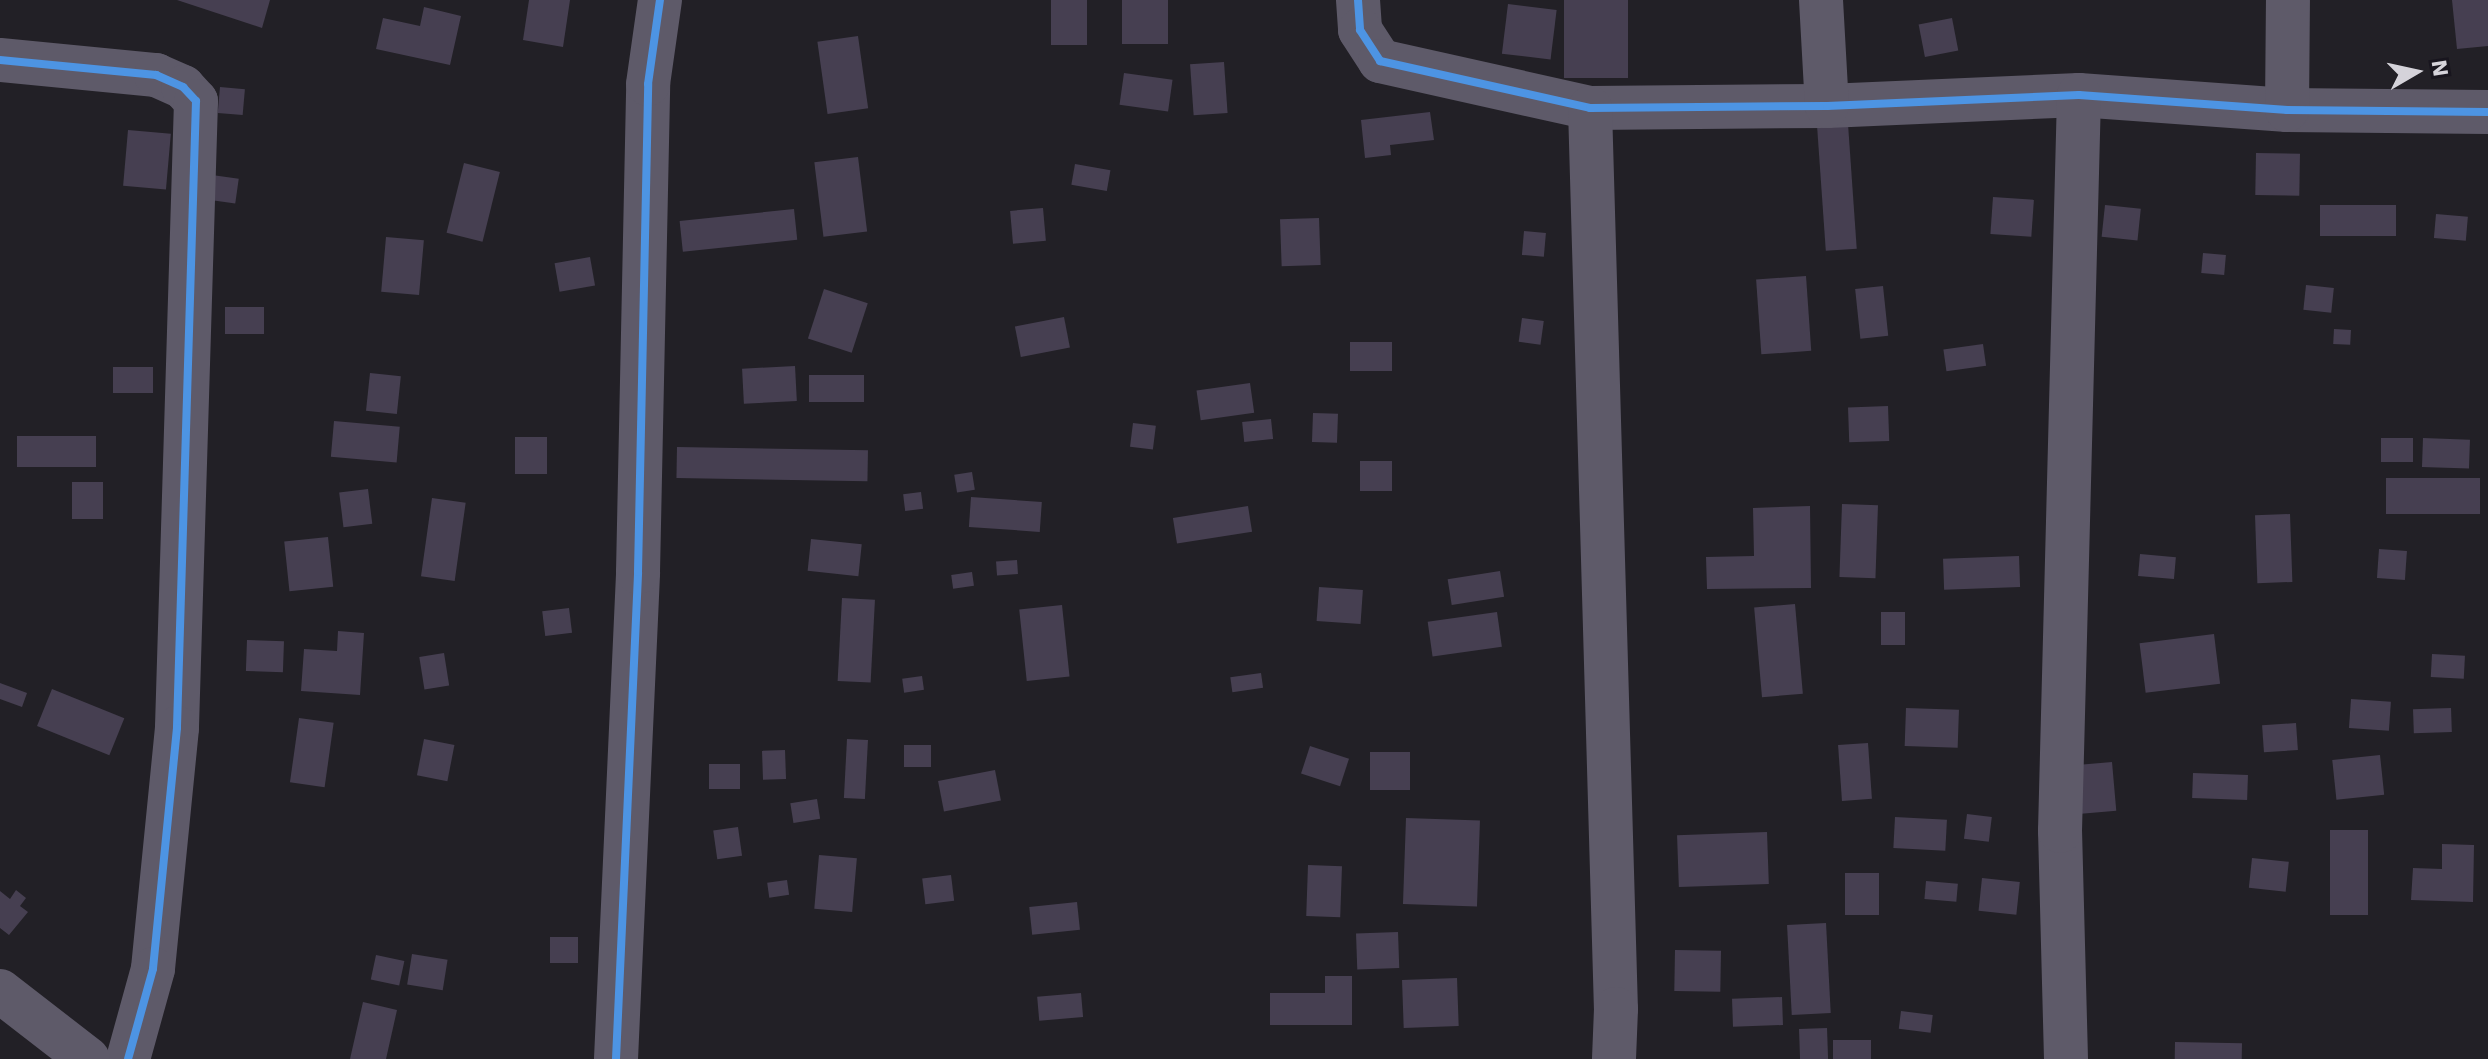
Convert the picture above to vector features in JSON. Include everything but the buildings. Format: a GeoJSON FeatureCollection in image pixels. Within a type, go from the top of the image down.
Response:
{"type":"FeatureCollection","features":[{"type":"Feature","properties":{"kind":"street"},"geometry":{"type":"LineString","coordinates":[[616,1059],[638,572],[648,84],[660,0]]}},
{"type":"Feature","properties":{"kind":"street"},"geometry":{"type":"LineString","coordinates":[[1358,0],[1360,30],[1380,61],[1590,108],[1827,106],[2079,95],[2287,110],[2488,112]]}},
{"type":"Feature","properties":{"kind":"street"},"geometry":{"type":"LineString","coordinates":[[1821,0],[1827,106]]}},
{"type":"Feature","properties":{"kind":"street"},"geometry":{"type":"LineString","coordinates":[[2287,110],[2288,0]]}},
{"type":"Feature","properties":{"kind":"street"},"geometry":{"type":"LineString","coordinates":[[0,60],[156,75],[183,87],[196,101],[177,728],[153,969],[128,1059]]}},
{"type":"Feature","properties":{"kind":"street"},"geometry":{"type":"LineString","coordinates":[[2066,1059],[2060,831],[2079,95]]}},
{"type":"Feature","properties":{"kind":"street"},"geometry":{"type":"LineString","coordinates":[[1590,108],[1616,1009],[1614,1059]]}},
{"type":"Feature","properties":{"kind":"street"},"geometry":{"type":"LineString","coordinates":[[0,991],[88,1059]]}},
{"type":"Feature","properties":{"kind":"cycle path"},"geometry":{"type":"LineString","coordinates":[[616,1059],[638,572],[648,84],[660,0]]}},
{"type":"Feature","properties":{"kind":"cycle path"},"geometry":{"type":"LineString","coordinates":[[1358,0],[1360,30],[1380,61],[1590,108],[1827,106],[2079,95],[2287,110],[2488,112]]}},
{"type":"Feature","properties":{"kind":"cycle path"},"geometry":{"type":"LineString","coordinates":[[0,60],[156,75],[183,87],[196,101],[177,728],[153,969],[128,1059]]}}]}
